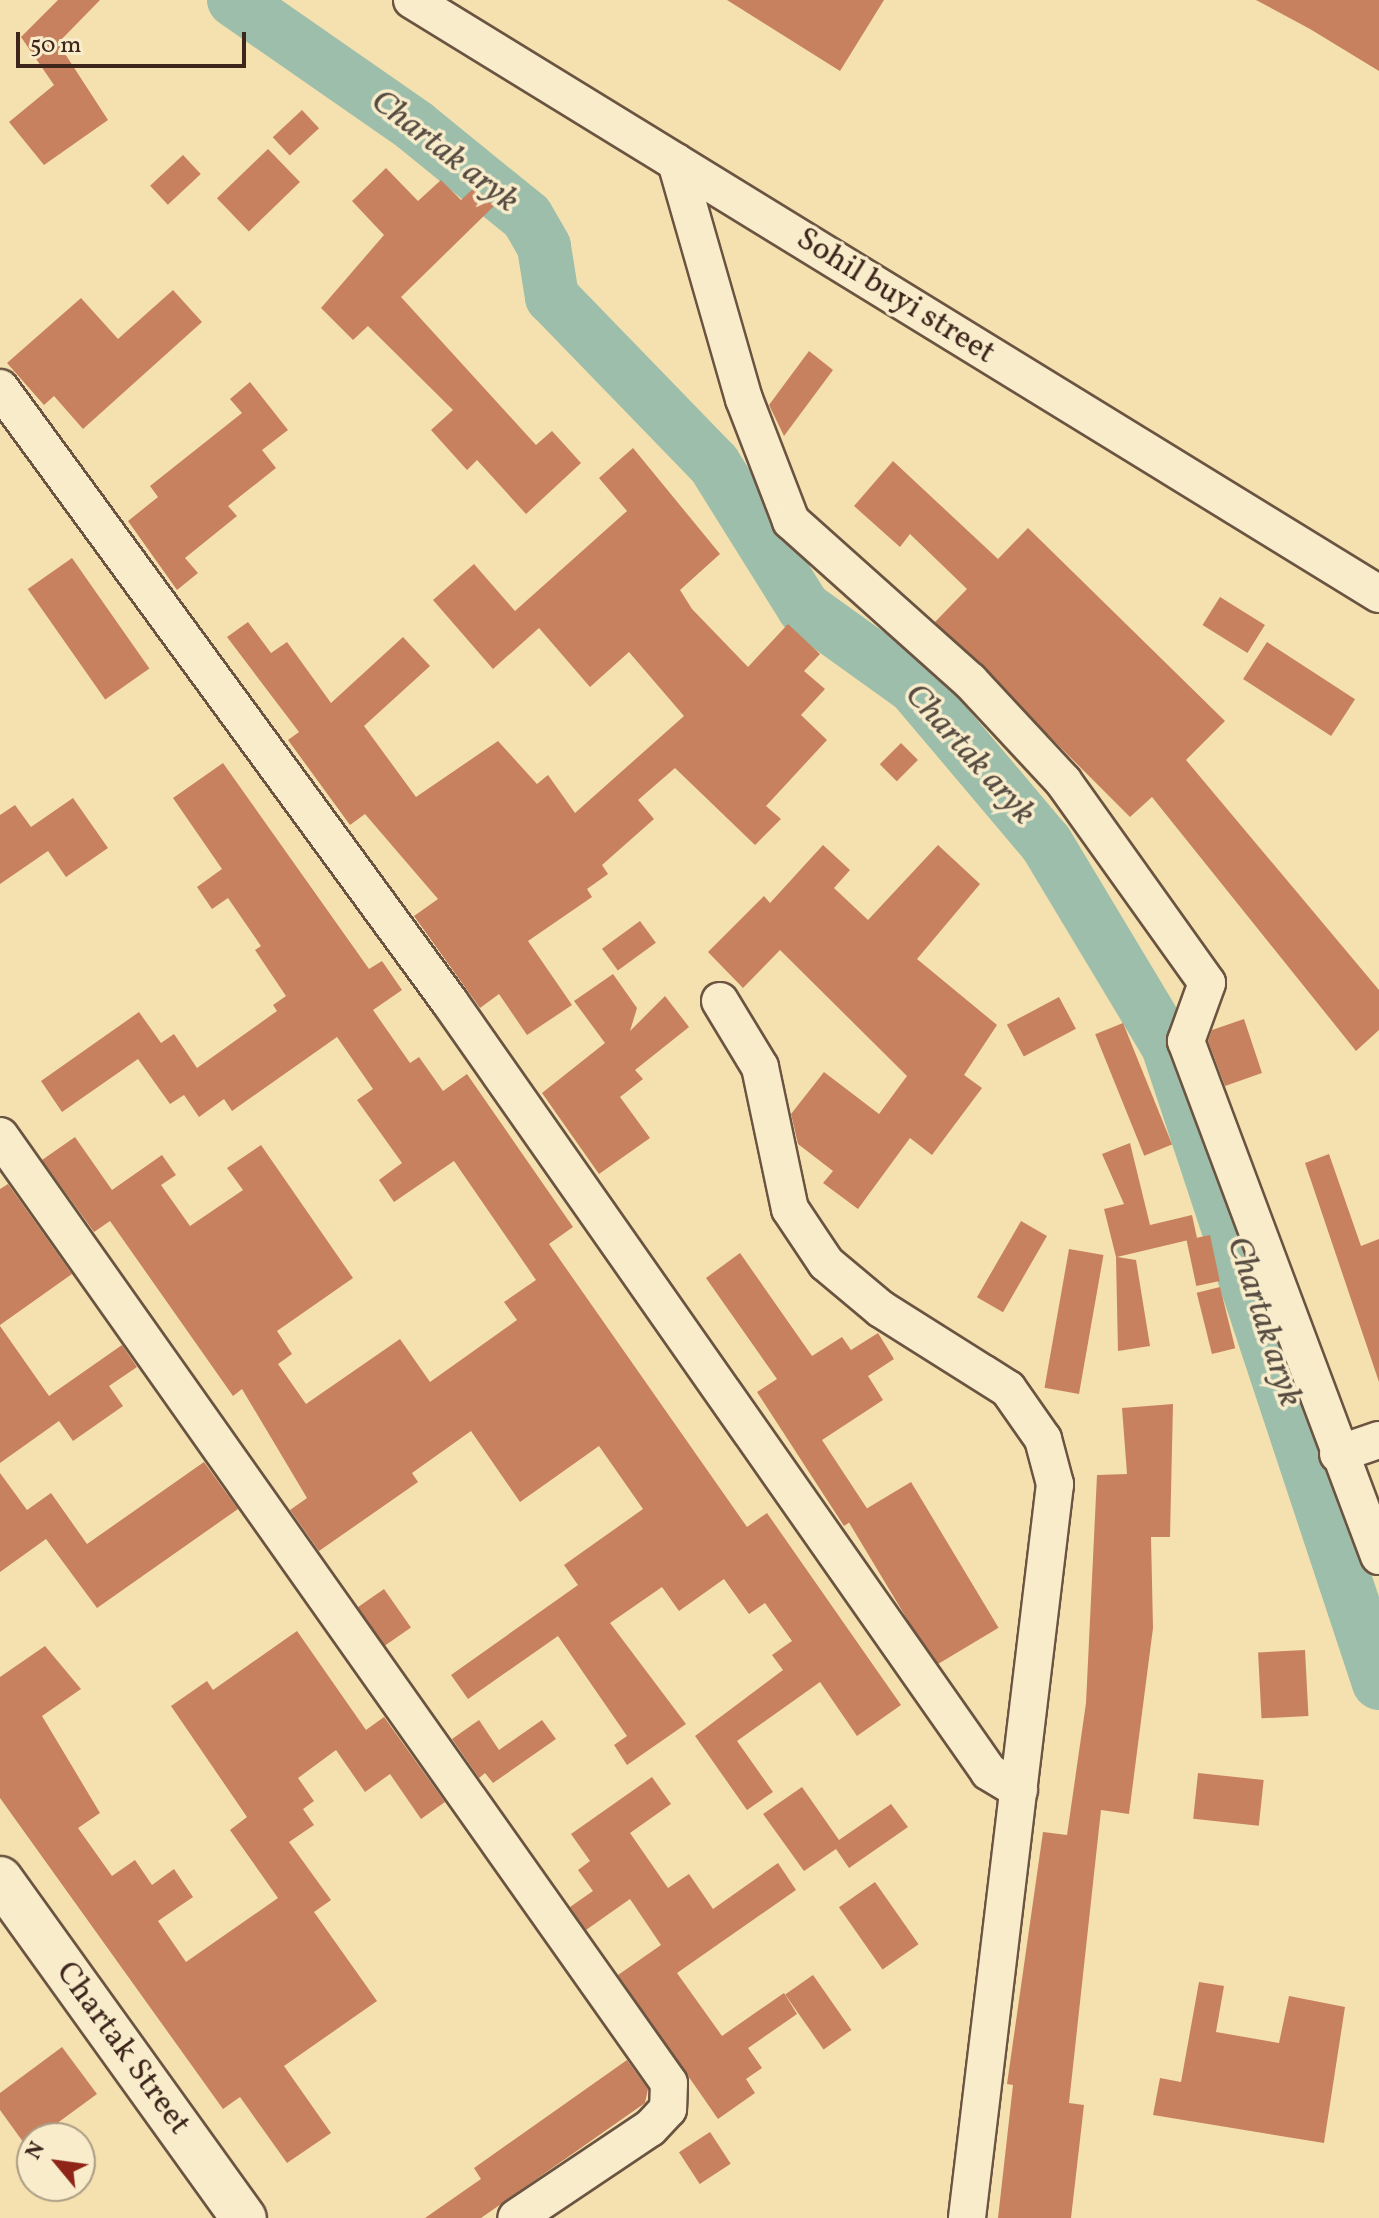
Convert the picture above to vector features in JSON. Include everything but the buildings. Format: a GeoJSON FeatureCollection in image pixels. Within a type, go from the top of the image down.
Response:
{"type":"FeatureCollection","features":[{"type":"Feature","properties":{"kind":"street","name":"Sohil buyi street"},"geometry":{"type":"LineString","coordinates":[[412,0],[1379,594]]}},
{"type":"Feature","properties":{"kind":"street"},"geometry":{"type":"LineString","coordinates":[[676,162],[744,399],[791,521],[970,681],[1063,781],[1207,983],[1186,1041],[1338,1454],[1379,1556]]}},
{"type":"Feature","properties":{"kind":"street"},"geometry":{"type":"LineString","coordinates":[[0,388],[449,1001],[980,1760],[1019,1790]]}},
{"type":"Feature","properties":{"kind":"street"},"geometry":{"type":"LineString","coordinates":[[720,1001],[760,1067],[790,1209],[826,1263],[881,1309],[1008,1389],[1043,1439],[1055,1484],[967,2218]]}},
{"type":"Feature","properties":{"kind":"street"},"geometry":{"type":"LineString","coordinates":[[0,1136],[669,2083],[668,2109],[650,2128],[516,2218]]}},
{"type":"Feature","properties":{"kind":"street"},"geometry":{"type":"LineString","coordinates":[[1338,1454],[1379,1440]]}},
{"type":"Feature","properties":{"kind":"street","name":"Chartak Street"},"geometry":{"type":"LineString","coordinates":[[4,1892],[244,2218]]}},
{"type":"Feature","properties":{"kind":"waterway","name":"Chartak aryk"},"geometry":{"type":"LineString","coordinates":[[234,0],[415,126],[527,217],[544,247],[552,297],[714,464],[804,608],[914,687],[1046,843],[1168,1046],[1379,1683]]}}]}
